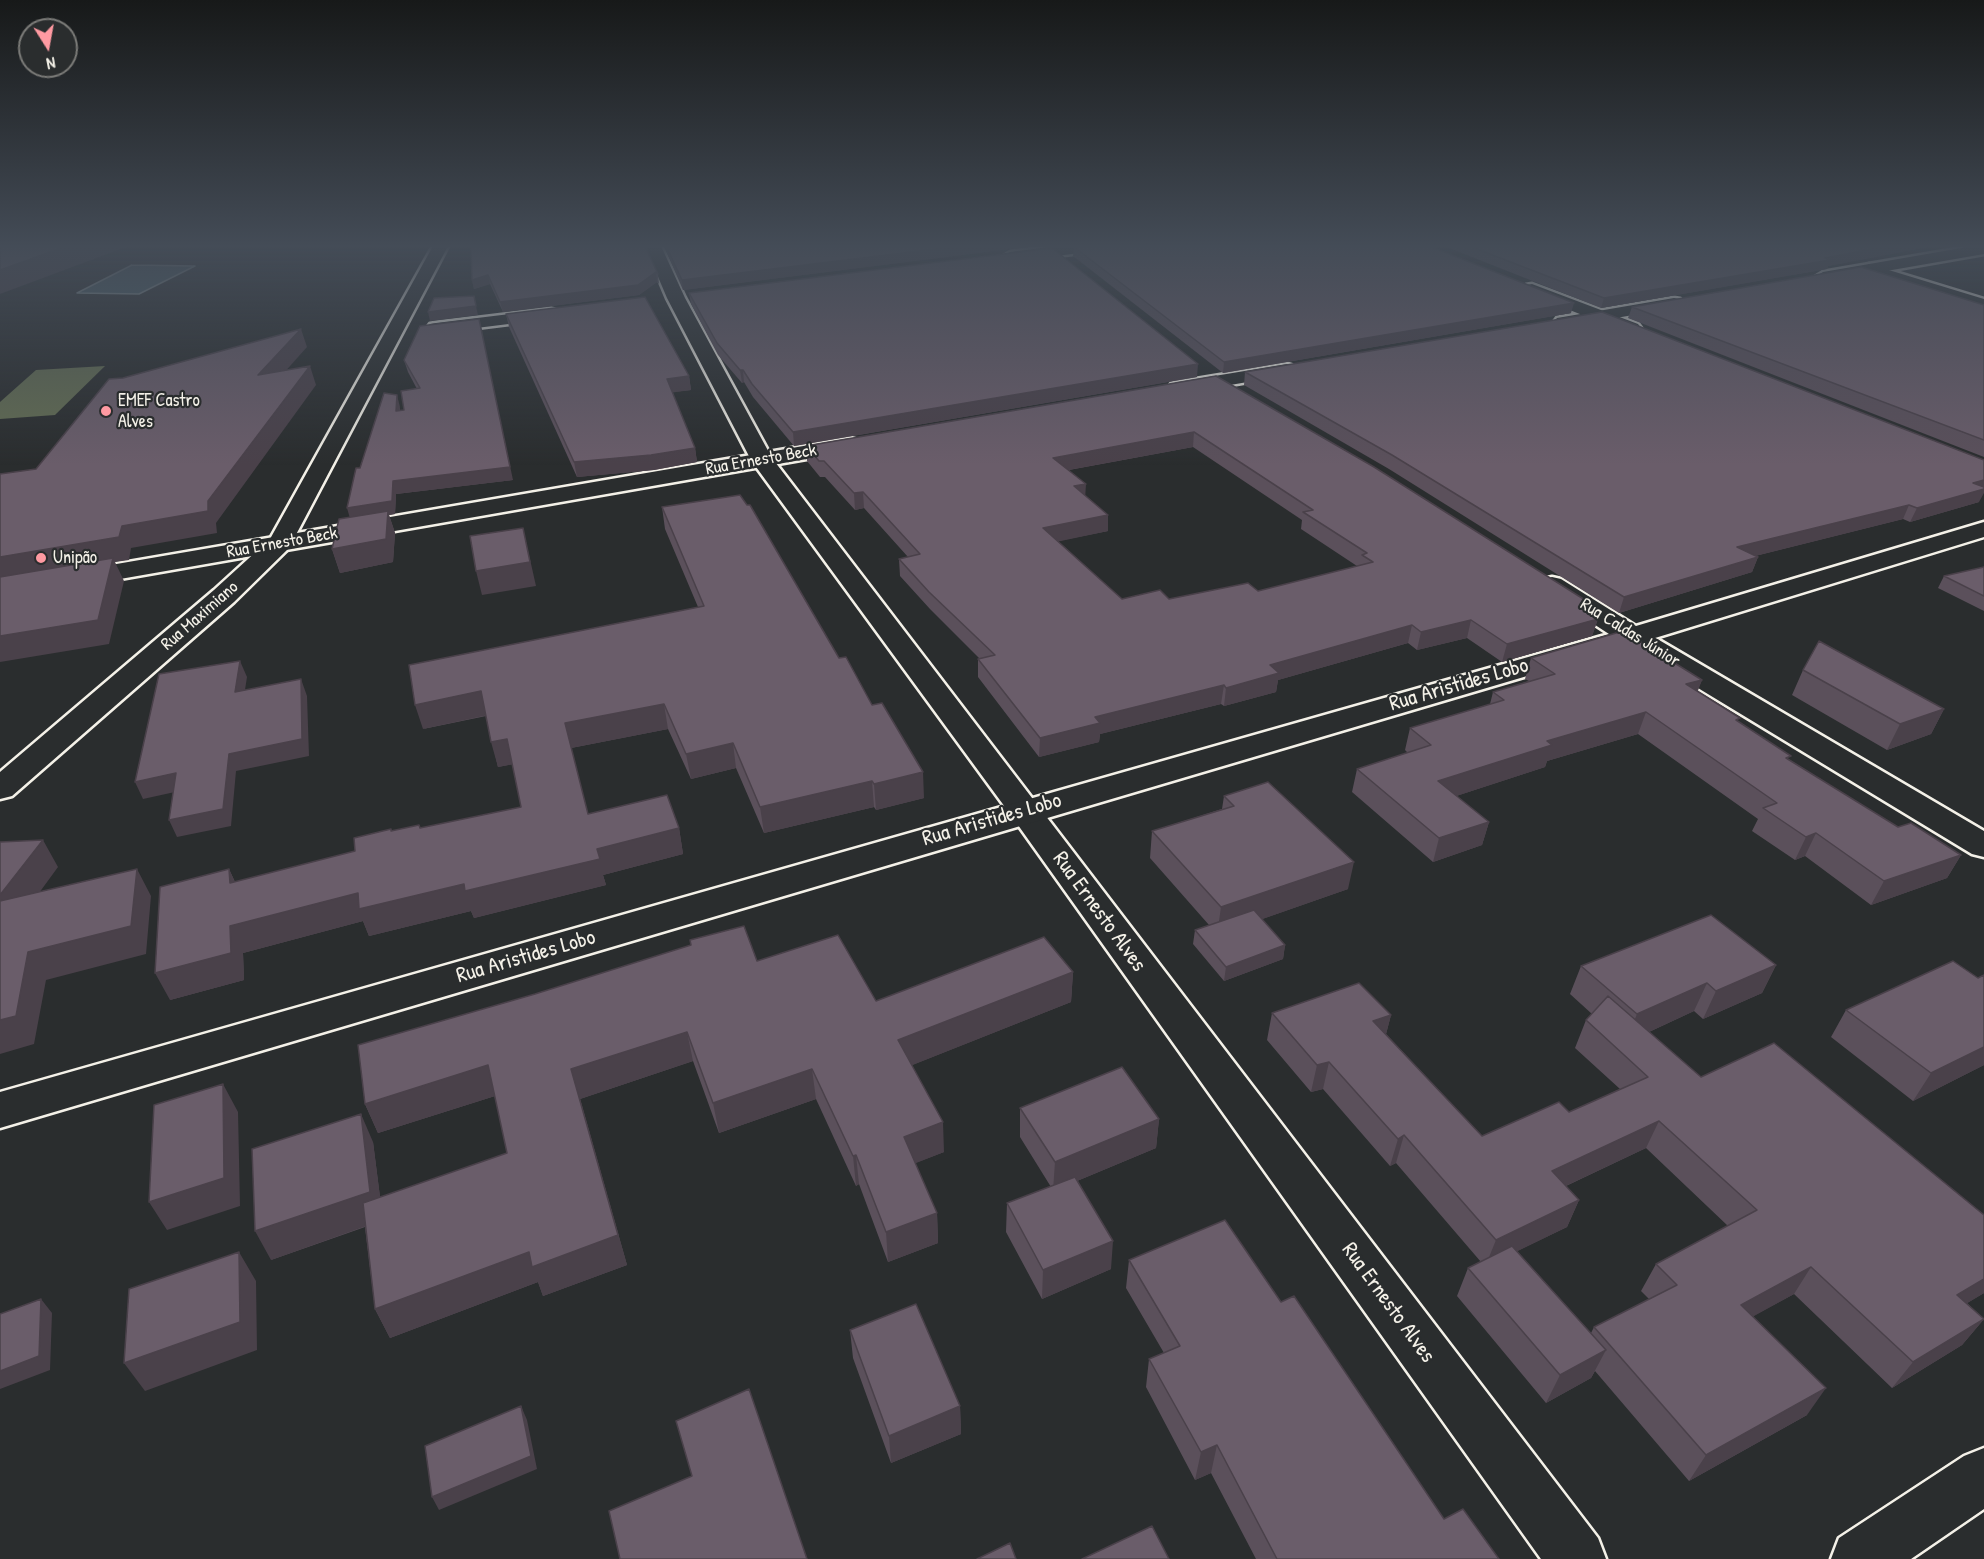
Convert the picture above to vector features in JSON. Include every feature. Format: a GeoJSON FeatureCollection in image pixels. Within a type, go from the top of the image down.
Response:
{"type":"FeatureCollection","features":[{"type":"Feature","properties":{"kind":"street","name":"Rua Maximiano"},"geometry":{"type":"LineString","coordinates":[[0,789],[224,596],[280,543],[402,319]]}},
{"type":"Feature","properties":{"kind":"street"},"geometry":{"type":"LineString","coordinates":[[394,333],[508,319]]}},
{"type":"Feature","properties":{"kind":"street","name":"Rua Ernesto Alves"},"geometry":{"type":"LineString","coordinates":[[690,319],[762,460],[1025,811],[1577,1559]]}},
{"type":"Feature","properties":{"kind":"street"},"geometry":{"type":"LineString","coordinates":[[1544,325],[1583,319]]}},
{"type":"Feature","properties":{"kind":"street"},"geometry":{"type":"LineString","coordinates":[[1607,319],[1652,336]]}},
{"type":"Feature","properties":{"kind":"street"},"geometry":{"type":"LineString","coordinates":[[1193,361],[1218,381],[1246,398]]}},
{"type":"Feature","properties":{"kind":"street"},"geometry":{"type":"LineString","coordinates":[[1162,391],[1308,366]]}},
{"type":"Feature","properties":{"kind":"street","name":"Rua Ernesto Beck"},"geometry":{"type":"LineString","coordinates":[[0,592],[866,442]]}},
{"type":"Feature","properties":{"kind":"street","name":"Rua Aristides Lobo"},"geometry":{"type":"LineString","coordinates":[[0,1110],[1632,636],[1984,529]]}},
{"type":"Feature","properties":{"kind":"street","name":"Rua Caldas Júnior"},"geometry":{"type":"LineString","coordinates":[[1532,572],[1632,636],[1984,846]]}},
{"type":"Feature","properties":{"kind":"street"},"geometry":{"type":"LineString","coordinates":[[1860,1559],[1984,1476]]}},
{"type":"Feature","properties":{"kind":"green space"},"geometry":{"type":"Polygon","coordinates":[[[105,366],[55,415],[0,419],[0,402],[36,370],[105,366]]]}},
{"type":"Feature","properties":{"kind":"building"},"geometry":{"type":"Polygon","coordinates":[[[479,319],[510,467],[393,481],[392,501],[347,508],[356,468],[360,468],[384,393],[397,395],[396,411],[404,410],[401,391],[420,388],[404,360],[420,326],[479,319]]]}},
{"type":"Feature","properties":{"kind":"building"},"geometry":{"type":"Polygon","coordinates":[[[508,319],[657,319],[689,376],[667,379],[695,448],[651,455],[574,462],[508,319]]]}},
{"type":"Feature","properties":{"kind":"building"},"geometry":{"type":"Polygon","coordinates":[[[703,319],[1141,319],[1198,364],[793,432],[743,370],[740,370],[717,343],[703,319]]]}},
{"type":"Feature","properties":{"kind":"building"},"geometry":{"type":"Polygon","coordinates":[[[1168,319],[1481,319],[1224,362],[1168,319]]]}},
{"type":"Feature","properties":{"kind":"building"},"geometry":{"type":"Polygon","coordinates":[[[1562,319],[1619,319],[1984,460],[1984,480],[1973,483],[1984,489],[1917,508],[1909,505],[1737,547],[1758,557],[1624,597],[1392,455],[1245,372],[1562,319]]]}},
{"type":"Feature","properties":{"kind":"building"},"geometry":{"type":"Polygon","coordinates":[[[1663,319],[1984,319],[1984,440],[1663,319]]]}},
{"type":"Feature","properties":{"kind":"building"},"geometry":{"type":"Polygon","coordinates":[[[301,329],[258,375],[310,366],[208,501],[208,511],[122,526],[119,537],[0,557],[0,474],[36,469],[109,379],[123,378],[301,329]]]}},
{"type":"Feature","properties":{"kind":"building"},"geometry":{"type":"Polygon","coordinates":[[[1216,376],[1374,467],[1593,605],[1581,608],[1598,619],[1507,644],[1471,620],[1421,632],[1412,625],[1270,665],[1279,673],[1226,688],[1224,685],[1095,717],[1100,723],[1040,738],[978,659],[995,655],[929,592],[899,559],[920,554],[863,492],[854,493],[824,461],[819,461],[806,446],[1216,376]],[[1194,432],[1053,458],[1086,484],[1074,486],[1108,515],[1043,528],[1122,599],[1160,590],[1169,599],[1248,583],[1258,591],[1373,562],[1362,555],[1367,553],[1303,512],[1313,510],[1194,432]]]}},
{"type":"Feature","properties":{"kind":"building"},"geometry":{"type":"Polygon","coordinates":[[[740,495],[747,505],[750,505],[839,658],[846,657],[872,705],[882,703],[923,772],[874,784],[872,781],[760,807],[733,743],[686,754],[664,704],[565,723],[588,814],[667,795],[679,828],[597,849],[600,859],[465,891],[464,884],[359,909],[358,893],[230,926],[231,953],[155,973],[160,887],[229,869],[230,883],[355,851],[354,838],[391,829],[391,831],[419,825],[420,828],[521,807],[507,739],[491,742],[481,691],[415,705],[409,665],[704,606],[662,507],[740,495]]]}},
{"type":"Feature","properties":{"kind":"building"},"geometry":{"type":"Polygon","coordinates":[[[388,511],[386,539],[332,549],[339,519],[388,511]]]}},
{"type":"Feature","properties":{"kind":"building"},"geometry":{"type":"Polygon","coordinates":[[[523,528],[530,562],[476,571],[470,536],[523,528]]]}},
{"type":"Feature","properties":{"kind":"building"},"geometry":{"type":"Polygon","coordinates":[[[113,558],[98,620],[0,636],[0,577],[113,558]]]}},
{"type":"Feature","properties":{"kind":"building"},"geometry":{"type":"Polygon","coordinates":[[[1984,567],[1984,596],[1944,576],[1984,567]]]}},
{"type":"Feature","properties":{"kind":"building"},"geometry":{"type":"Polygon","coordinates":[[[1623,631],[1702,680],[1686,684],[1740,718],[1736,720],[1791,756],[1786,758],[1898,827],[1911,823],[1961,855],[1884,881],[1816,833],[1806,837],[1763,808],[1777,803],[1646,712],[1547,741],[1552,745],[1438,781],[1489,822],[1439,838],[1357,769],[1431,745],[1410,728],[1504,700],[1493,692],[1555,674],[1531,658],[1623,631]]]}},
{"type":"Feature","properties":{"kind":"building"},"geometry":{"type":"Polygon","coordinates":[[[1819,641],[1944,709],[1900,724],[1803,670],[1819,641]]]}},
{"type":"Feature","properties":{"kind":"building"},"geometry":{"type":"Polygon","coordinates":[[[240,661],[235,692],[301,679],[302,739],[229,754],[223,809],[169,820],[176,773],[135,782],[159,674],[240,661]]]}},
{"type":"Feature","properties":{"kind":"building"},"geometry":{"type":"Polygon","coordinates":[[[1268,782],[1354,862],[1221,907],[1152,831],[1234,806],[1224,796],[1268,782]]]}},
{"type":"Feature","properties":{"kind":"building"},"geometry":{"type":"Polygon","coordinates":[[[43,840],[0,895],[0,842],[43,840]]]}},
{"type":"Feature","properties":{"kind":"building"},"geometry":{"type":"Polygon","coordinates":[[[137,869],[131,926],[28,952],[16,1016],[0,1020],[0,901],[137,869]]]}},
{"type":"Feature","properties":{"kind":"building"},"geometry":{"type":"Polygon","coordinates":[[[1254,910],[1285,945],[1226,967],[1195,930],[1254,910]]]}},
{"type":"Feature","properties":{"kind":"building"},"geometry":{"type":"Polygon","coordinates":[[[1711,915],[1776,965],[1716,991],[1707,983],[1637,1014],[1581,966],[1711,915]]]}},
{"type":"Feature","properties":{"kind":"building"},"geometry":{"type":"Polygon","coordinates":[[[744,926],[757,961],[838,935],[876,1001],[1044,937],[1073,972],[898,1040],[943,1122],[904,1137],[937,1213],[886,1232],[856,1155],[853,1156],[812,1069],[713,1103],[687,1032],[571,1069],[618,1235],[532,1267],[529,1252],[375,1309],[363,1203],[507,1153],[488,1065],[365,1104],[358,1045],[535,994],[691,945],[690,940],[744,926]]]}},
{"type":"Feature","properties":{"kind":"building"},"geometry":{"type":"Polygon","coordinates":[[[1953,961],[1978,978],[1984,975],[1984,1047],[1931,1073],[1846,1010],[1953,961]]]}},
{"type":"Feature","properties":{"kind":"building"},"geometry":{"type":"Polygon","coordinates":[[[1359,983],[1391,1015],[1373,1021],[1482,1136],[1559,1102],[1569,1112],[1648,1077],[1586,1020],[1608,996],[1701,1077],[1774,1043],[1984,1215],[1984,1279],[1957,1295],[1984,1319],[1913,1362],[1811,1267],[1741,1305],[1826,1388],[1706,1455],[1594,1327],[1677,1285],[1656,1264],[1757,1210],[1659,1121],[1552,1171],[1579,1200],[1496,1240],[1404,1135],[1398,1139],[1329,1062],[1317,1065],[1272,1013],[1359,983]]]}},
{"type":"Feature","properties":{"kind":"building"},"geometry":{"type":"Polygon","coordinates":[[[1122,1067],[1159,1119],[1055,1162],[1020,1108],[1122,1067]]]}},
{"type":"Feature","properties":{"kind":"building"},"geometry":{"type":"Polygon","coordinates":[[[223,1084],[224,1178],[149,1202],[154,1105],[223,1084]]]}},
{"type":"Feature","properties":{"kind":"building"},"geometry":{"type":"Polygon","coordinates":[[[361,1114],[370,1192],[255,1231],[252,1149],[361,1114]]]}},
{"type":"Feature","properties":{"kind":"building"},"geometry":{"type":"Polygon","coordinates":[[[1075,1177],[1113,1241],[1043,1270],[1007,1203],[1075,1177]]]}},
{"type":"Feature","properties":{"kind":"building"},"geometry":{"type":"Polygon","coordinates":[[[1225,1220],[1281,1302],[1294,1296],[1444,1519],[1463,1509],[1499,1559],[1277,1559],[1217,1445],[1201,1452],[1149,1359],[1180,1346],[1129,1260],[1225,1220]]]}},
{"type":"Feature","properties":{"kind":"building"},"geometry":{"type":"Polygon","coordinates":[[[1512,1246],[1606,1350],[1560,1375],[1468,1268],[1512,1246]]]}},
{"type":"Feature","properties":{"kind":"building"},"geometry":{"type":"Polygon","coordinates":[[[239,1252],[240,1322],[124,1363],[129,1289],[239,1252]]]}},
{"type":"Feature","properties":{"kind":"building"},"geometry":{"type":"Polygon","coordinates":[[[41,1299],[39,1356],[0,1371],[0,1314],[41,1299]]]}},
{"type":"Feature","properties":{"kind":"building"},"geometry":{"type":"Polygon","coordinates":[[[916,1304],[960,1406],[889,1436],[850,1330],[916,1304]]]}},
{"type":"Feature","properties":{"kind":"building"},"geometry":{"type":"Polygon","coordinates":[[[749,1389],[807,1559],[620,1559],[609,1511],[692,1476],[676,1421],[749,1389]]]}},
{"type":"Feature","properties":{"kind":"building"},"geometry":{"type":"Polygon","coordinates":[[[521,1406],[531,1456],[432,1497],[425,1446],[521,1406]]]}},
{"type":"Feature","properties":{"kind":"building"},"geometry":{"type":"Polygon","coordinates":[[[1152,1526],[1169,1559],[1082,1559],[1152,1526]]]}},
{"type":"Feature","properties":{"kind":"building"},"geometry":{"type":"Polygon","coordinates":[[[1010,1543],[1016,1559],[977,1559],[1010,1543]]]}},
{"type":"Feature","properties":{"kind":"place","name":"EMEF Castro Alves"},"geometry":{"type":"Point","coordinates":[106,411]}},
{"type":"Feature","properties":{"kind":"place","name":"Unipão"},"geometry":{"type":"Point","coordinates":[41,558]}}]}
